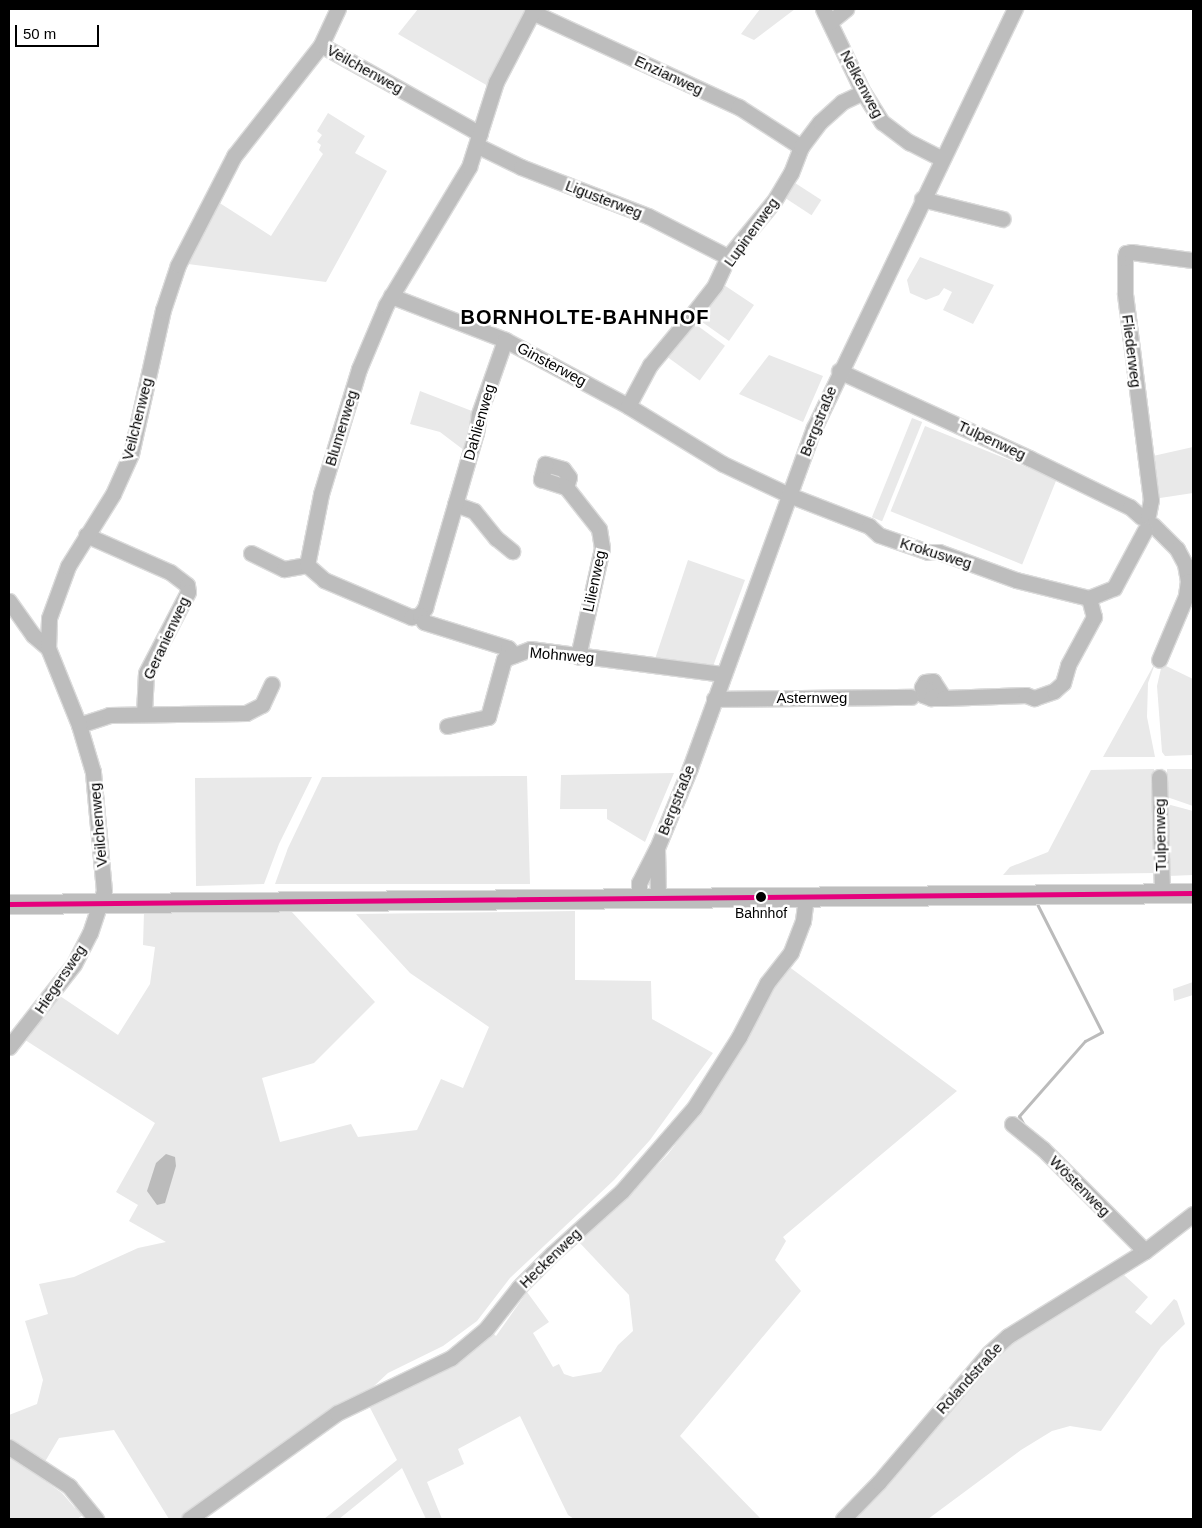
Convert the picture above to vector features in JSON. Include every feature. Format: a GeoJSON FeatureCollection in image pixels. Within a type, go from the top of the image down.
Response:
{"type":"FeatureCollection","features":[{"type":"Feature","properties":{"kind":"main road"},"geometry":{"type":"LineString","coordinates":[[9,904],[1193,893]]}},
{"type":"Feature","properties":{"kind":"street","name":"Veilchenweg"},"geometry":{"type":"LineString","coordinates":[[101,903],[104,891],[95,788],[79,725],[48,648],[49,618],[58,588],[86,535],[113,494],[131,454],[163,310],[178,265],[234,156],[321,45],[338,9]]}},
{"type":"Feature","properties":{"kind":"street"},"geometry":{"type":"LineString","coordinates":[[827,15],[846,9]]}},
{"type":"Feature","properties":{"kind":"street","name":"Bergstraße"},"geometry":{"type":"LineString","coordinates":[[648,898],[657,848],[714,699],[788,495],[839,371],[1015,9]]}},
{"type":"Feature","properties":{"kind":"street"},"geometry":{"type":"LineString","coordinates":[[391,296],[469,166],[479,140],[496,82],[533,10]]}},
{"type":"Feature","properties":{"kind":"street","name":"Enzianweg"},"geometry":{"type":"LineString","coordinates":[[533,10],[739,107],[801,147]]}},
{"type":"Feature","properties":{"kind":"street","name":"Nelkenweg"},"geometry":{"type":"LineString","coordinates":[[827,15],[863,92],[882,122],[897,135],[942,159]]}},
{"type":"Feature","properties":{"kind":"street","name":"Veilchenweg"},"geometry":{"type":"LineString","coordinates":[[321,45],[409,93],[479,140]]}},
{"type":"Feature","properties":{"kind":"street","name":"Lupinenweg"},"geometry":{"type":"LineString","coordinates":[[628,406],[650,364],[715,285],[728,257],[774,201],[801,147],[820,122],[842,102],[863,92]]}},
{"type":"Feature","properties":{"kind":"street","name":"Ligusterweg"},"geometry":{"type":"LineString","coordinates":[[479,140],[521,168],[648,216],[728,257]]}},
{"type":"Feature","properties":{"kind":"street"},"geometry":{"type":"LineString","coordinates":[[922,199],[1003,219]]}},
{"type":"Feature","properties":{"kind":"street","name":"Fliederweg"},"geometry":{"type":"LineString","coordinates":[[1147,522],[1151,500],[1125,294],[1125,258],[1126,253],[1131,252],[1192,260]]}},
{"type":"Feature","properties":{"kind":"street","name":"Ginsterweg"},"geometry":{"type":"LineString","coordinates":[[391,296],[505,340],[628,406],[723,464],[788,495]]}},
{"type":"Feature","properties":{"kind":"street","name":"Blumenweg"},"geometry":{"type":"LineString","coordinates":[[307,565],[322,494],[359,369],[391,296]]}},
{"type":"Feature","properties":{"kind":"street","name":"Dahlienweg"},"geometry":{"type":"LineString","coordinates":[[420,615],[425,608],[476,433],[479,414],[505,340]]}},
{"type":"Feature","properties":{"kind":"street","name":"Tulpenweg"},"geometry":{"type":"LineString","coordinates":[[839,371],[1029,458],[1130,507],[1177,549],[1185,564],[1188,581],[1186,596],[1159,660]]}},
{"type":"Feature","properties":{"kind":"street","name":"Lilienweg"},"geometry":{"type":"LineString","coordinates":[[566,487],[599,529],[602,548],[578,656]]}},
{"type":"Feature","properties":{"kind":"street","name":"Krokusweg"},"geometry":{"type":"LineString","coordinates":[[788,495],[920,549],[939,552],[1016,580],[1089,598]]}},
{"type":"Feature","properties":{"kind":"street"},"geometry":{"type":"LineString","coordinates":[[455,504],[474,511],[496,538],[512,551]]}},
{"type":"Feature","properties":{"kind":"street"},"geometry":{"type":"LineString","coordinates":[[944,698],[1026,695],[1034,698],[1054,692],[1066,678],[1068,665],[1094,617],[1089,598],[1114,588],[1147,522]]}},
{"type":"Feature","properties":{"kind":"street","name":"Geranienweg"},"geometry":{"type":"LineString","coordinates":[[86,535],[170,572],[187,585],[188,592],[146,673],[144,714]]}},
{"type":"Feature","properties":{"kind":"street"},"geometry":{"type":"LineString","coordinates":[[251,553],[284,569],[307,565],[324,580],[411,617],[420,615],[424,622],[508,648],[514,655]]}},
{"type":"Feature","properties":{"kind":"street"},"geometry":{"type":"LineString","coordinates":[[9,601],[33,634],[48,648]]}},
{"type":"Feature","properties":{"kind":"street","name":"Mohnweg"},"geometry":{"type":"LineString","coordinates":[[447,726],[488,717],[504,659],[530,649],[723,674]]}},
{"type":"Feature","properties":{"kind":"street"},"geometry":{"type":"LineString","coordinates":[[79,725],[109,715],[246,713],[262,705],[272,684]]}},
{"type":"Feature","properties":{"kind":"street","name":"Asternweg"},"geometry":{"type":"LineString","coordinates":[[714,699],[911,697]]}},
{"type":"Feature","properties":{"kind":"street","name":"Tulpenweg"},"geometry":{"type":"LineString","coordinates":[[1159,777],[1162,894]]}},
{"type":"Feature","properties":{"kind":"street","name":"Heckenweg"},"geometry":{"type":"LineString","coordinates":[[189,1519],[337,1413],[451,1358],[486,1329],[519,1287],[552,1254],[622,1191],[694,1108],[738,1037],[767,983],[791,952],[803,921],[806,897]]}},
{"type":"Feature","properties":{"kind":"street","name":"Hiegersweg"},"geometry":{"type":"LineString","coordinates":[[9,1048],[74,964],[101,903]]}},
{"type":"Feature","properties":{"kind":"street","name":"Wöstenweg"},"geometry":{"type":"LineString","coordinates":[[1012,1124],[1043,1150],[1145,1251]]}},
{"type":"Feature","properties":{"kind":"street","name":"Rolandstraße"},"geometry":{"type":"LineString","coordinates":[[843,1519],[879,1482],[989,1352],[1008,1336],[1145,1251],[1193,1214]]}},
{"type":"Feature","properties":{"kind":"street"},"geometry":{"type":"LineString","coordinates":[[9,1446],[69,1486],[96,1519]]}},
{"type":"Feature","properties":{"kind":"shaded area"},"geometry":{"type":"Polygon","coordinates":[[[418,9],[530,9],[488,86],[398,34],[418,9]]]}},
{"type":"Feature","properties":{"kind":"shaded area"},"geometry":{"type":"Polygon","coordinates":[[[760,9],[795,9],[754,40],[741,34],[760,9]]]}},
{"type":"Feature","properties":{"kind":"shaded area"},"geometry":{"type":"Polygon","coordinates":[[[328,113],[365,136],[355,153],[387,171],[326,282],[188,264],[184,260],[215,200],[271,236],[323,154],[319,150],[321,145],[317,142],[322,135],[317,131],[328,113]]]}},
{"type":"Feature","properties":{"kind":"shaded area"},"geometry":{"type":"Polygon","coordinates":[[[792,181],[821,200],[812,215],[782,196],[792,181]]]}},
{"type":"Feature","properties":{"kind":"shaded area"},"geometry":{"type":"Polygon","coordinates":[[[920,257],[994,285],[973,324],[943,310],[952,292],[944,288],[939,295],[926,300],[910,293],[907,280],[920,257]]]}},
{"type":"Feature","properties":{"kind":"shaded area"},"geometry":{"type":"Polygon","coordinates":[[[724,285],[754,305],[729,341],[695,317],[718,286],[724,285]]]}},
{"type":"Feature","properties":{"kind":"shaded area"},"geometry":{"type":"Polygon","coordinates":[[[691,321],[725,346],[700,380],[666,356],[691,321]]]}},
{"type":"Feature","properties":{"kind":"shaded area"},"geometry":{"type":"Polygon","coordinates":[[[769,355],[823,376],[803,422],[739,394],[769,355]]]}},
{"type":"Feature","properties":{"kind":"shaded area"},"geometry":{"type":"Polygon","coordinates":[[[420,391],[472,411],[465,451],[440,432],[410,424],[420,391]]]}},
{"type":"Feature","properties":{"kind":"shaded area"},"geometry":{"type":"Polygon","coordinates":[[[912,418],[922,422],[882,521],[872,517],[912,418]]]}},
{"type":"Feature","properties":{"kind":"shaded area"},"geometry":{"type":"Polygon","coordinates":[[[925,426],[1057,479],[1022,564],[891,511],[925,426]]]}},
{"type":"Feature","properties":{"kind":"shaded area"},"geometry":{"type":"Polygon","coordinates":[[[1193,447],[1193,493],[1160,498],[1153,456],[1193,447]]]}},
{"type":"Feature","properties":{"kind":"shaded area"},"geometry":{"type":"Polygon","coordinates":[[[688,560],[745,580],[712,669],[654,662],[688,560]]]}},
{"type":"Feature","properties":{"kind":"shaded area"},"geometry":{"type":"Polygon","coordinates":[[[1156,661],[1148,683],[1147,717],[1155,757],[1103,757],[1156,661]]]}},
{"type":"Feature","properties":{"kind":"shaded area"},"geometry":{"type":"Polygon","coordinates":[[[1162,664],[1193,679],[1193,755],[1165,756],[1162,752],[1157,686],[1162,664]]]}},
{"type":"Feature","properties":{"kind":"shaded area"},"geometry":{"type":"Polygon","coordinates":[[[1154,769],[1157,873],[1003,875],[1010,867],[1048,852],[1091,770],[1154,769]]]}},
{"type":"Feature","properties":{"kind":"shaded area"},"geometry":{"type":"Polygon","coordinates":[[[1167,769],[1193,769],[1193,806],[1167,797],[1167,769]]]}},
{"type":"Feature","properties":{"kind":"shaded area"},"geometry":{"type":"Polygon","coordinates":[[[674,773],[645,842],[607,819],[607,809],[560,809],[561,775],[674,773]]]}},
{"type":"Feature","properties":{"kind":"shaded area"},"geometry":{"type":"Polygon","coordinates":[[[527,776],[530,884],[275,884],[288,848],[322,777],[527,776]]]}},
{"type":"Feature","properties":{"kind":"shaded area"},"geometry":{"type":"Polygon","coordinates":[[[312,777],[279,844],[264,884],[196,886],[195,778],[312,777]]]}},
{"type":"Feature","properties":{"kind":"shaded area"},"geometry":{"type":"Polygon","coordinates":[[[1167,804],[1193,811],[1193,875],[1168,876],[1167,804]]]}},
{"type":"Feature","properties":{"kind":"shaded area"},"geometry":{"type":"Polygon","coordinates":[[[291,911],[375,1002],[314,1063],[262,1078],[280,1142],[351,1124],[358,1137],[417,1130],[441,1079],[463,1088],[489,1027],[410,973],[356,914],[575,911],[575,980],[651,981],[652,1019],[713,1053],[650,1140],[614,1180],[510,1278],[477,1321],[443,1346],[388,1373],[373,1387],[335,1408],[182,1519],[169,1519],[114,1430],[59,1438],[43,1465],[9,1440],[9,1415],[37,1404],[43,1380],[25,1321],[48,1314],[39,1284],[74,1277],[138,1248],[166,1242],[129,1221],[138,1205],[116,1192],[155,1123],[22,1038],[60,996],[118,1035],[150,984],[155,947],[143,945],[144,912],[291,911]]]}},
{"type":"Feature","properties":{"kind":"shaded area"},"geometry":{"type":"Polygon","coordinates":[[[788,966],[957,1091],[783,1237],[786,1241],[775,1260],[801,1291],[680,1436],[761,1519],[574,1519],[568,1515],[520,1416],[458,1449],[464,1464],[427,1482],[442,1519],[426,1519],[402,1468],[339,1519],[324,1519],[397,1460],[367,1402],[493,1333],[496,1336],[527,1292],[549,1322],[533,1333],[553,1367],[559,1364],[564,1374],[573,1377],[601,1372],[618,1345],[633,1331],[629,1295],[578,1241],[627,1197],[668,1154],[702,1109],[788,966]]]}},
{"type":"Feature","properties":{"kind":"shaded area"},"geometry":{"type":"Polygon","coordinates":[[[1193,982],[1193,995],[1174,1001],[1173,989],[1193,982]]]}},
{"type":"Feature","properties":{"kind":"shaded area"},"geometry":{"type":"Polygon","coordinates":[[[166,1154],[175,1157],[176,1166],[165,1203],[157,1205],[147,1191],[156,1163],[166,1154]]]}},
{"type":"Feature","properties":{"kind":"shaded area"},"geometry":{"type":"Polygon","coordinates":[[[1124,1275],[1148,1297],[1135,1312],[1151,1325],[1174,1299],[1177,1301],[1185,1324],[1161,1347],[1101,1431],[1070,1426],[1052,1431],[1021,1450],[928,1519],[853,1519],[890,1483],[995,1358],[1013,1342],[1124,1275]]]}},
{"type":"Feature","properties":{"kind":"shaded area"},"geometry":{"type":"Polygon","coordinates":[[[9,1455],[62,1493],[75,1508],[79,1505],[86,1513],[77,1519],[9,1519],[9,1455]]]}},
{"type":"Feature","properties":{"kind":"waterway"},"geometry":{"type":"LineString","coordinates":[[1024,1125],[1019,1116],[1085,1041],[1102,1032],[1036,902]]}},
{"type":"Feature","properties":{"kind":"waterway"},"geometry":{"type":"LineString","coordinates":[[1110,1206],[1146,1242]]}},
{"type":"Feature","properties":{"kind":"transit line"},"geometry":{"type":"LineString","coordinates":[[9,904],[1193,893]]}},
{"type":"Feature","properties":{"kind":"place","name":"Bahnhof"},"geometry":{"type":"Point","coordinates":[761,897]}},
{"type":"Feature","properties":{"kind":"district","name":"BORNHOLTE-BAHNHOF"},"geometry":{"type":"Point","coordinates":[585,317]}}]}
